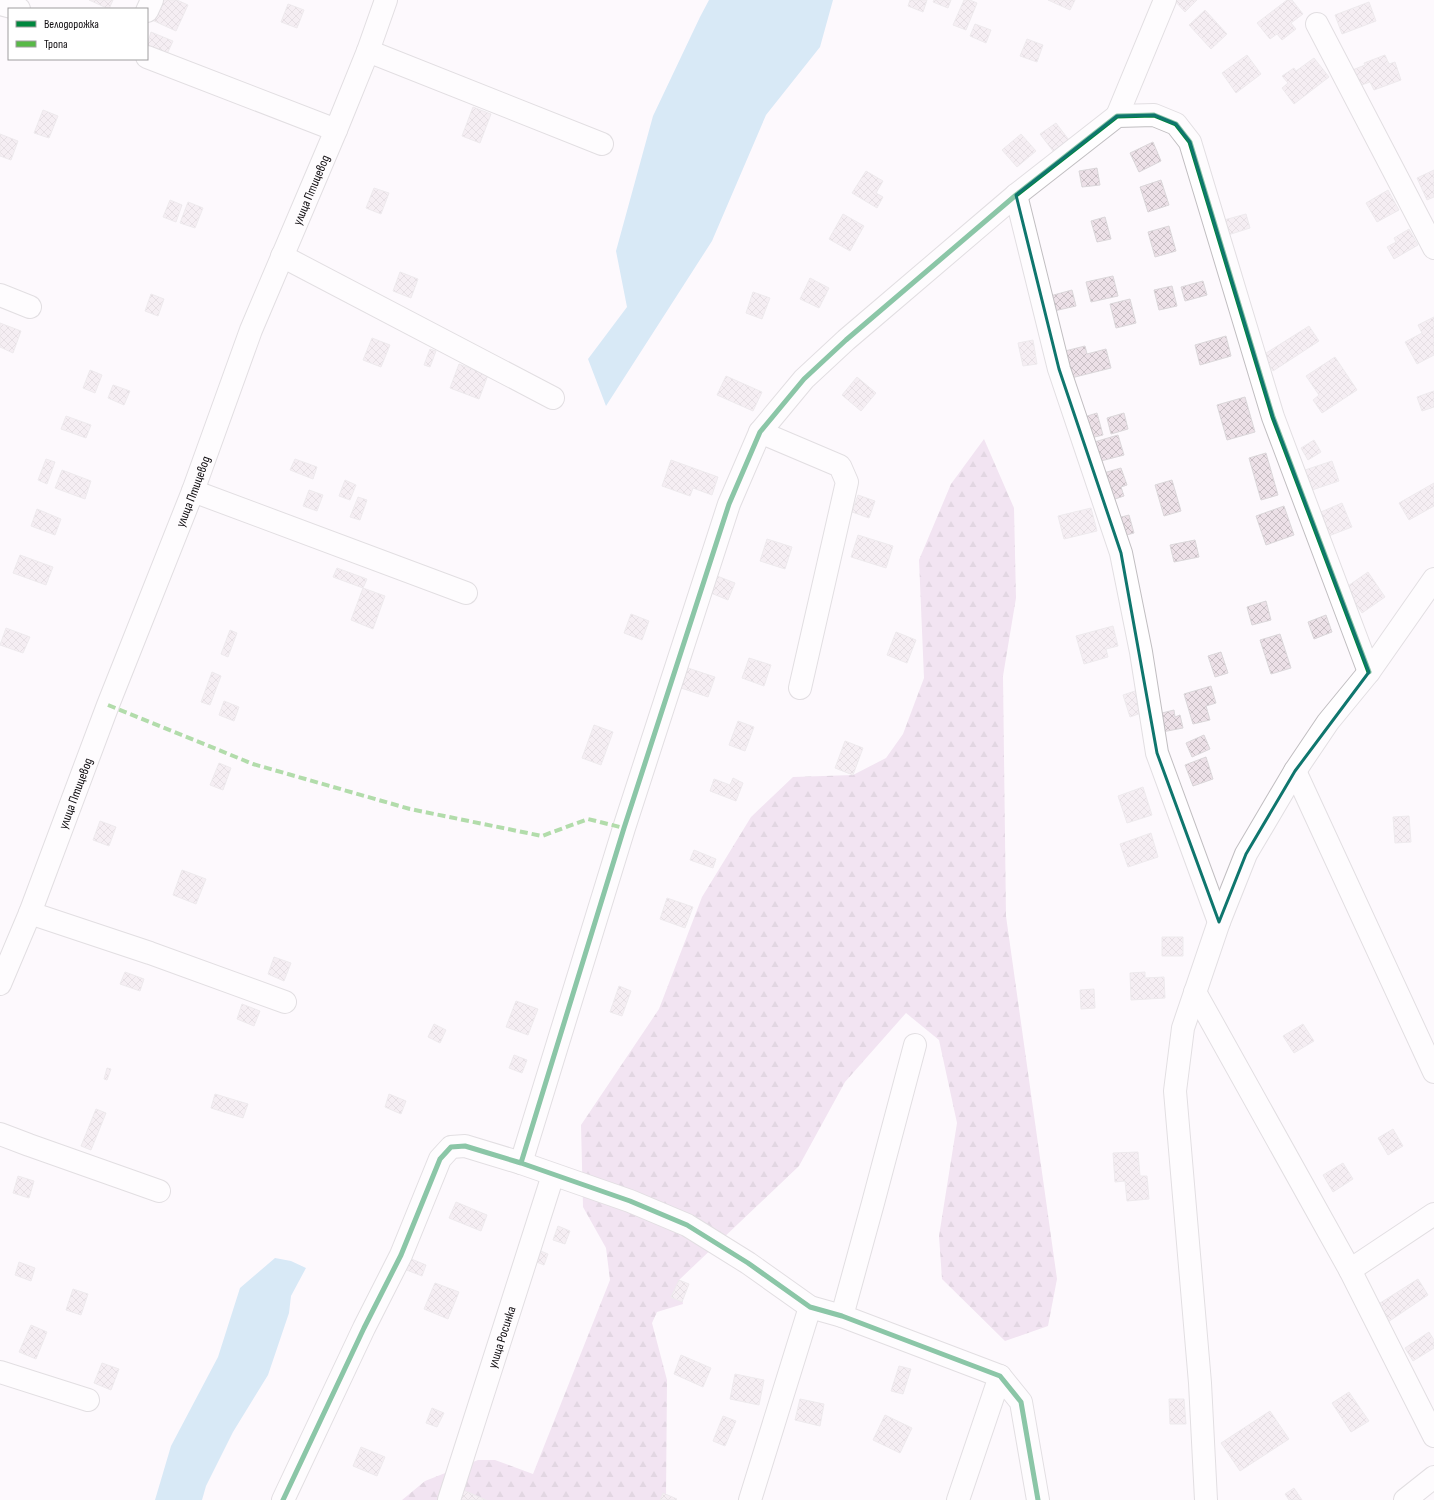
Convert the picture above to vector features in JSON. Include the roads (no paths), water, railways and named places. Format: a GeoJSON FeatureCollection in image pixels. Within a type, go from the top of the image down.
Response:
{"type":"FeatureCollection","features":[{"type":"Feature","properties":{"kind":"street","name":"улица Птицевод"},"geometry":{"type":"LineString","coordinates":[[0,984],[30,913],[108,705],[193,491],[251,330],[336,130],[368,51],[386,0]]}},
{"type":"Feature","properties":{"kind":"street"},"geometry":{"type":"LineString","coordinates":[[521,1163],[624,828],[728,504],[760,432],[804,379],[846,340],[1016,195],[1117,116],[1165,0]]}},
{"type":"Feature","properties":{"kind":"street"},"geometry":{"type":"LineString","coordinates":[[0,4],[15,8]]}},
{"type":"Feature","properties":{"kind":"street"},"geometry":{"type":"LineString","coordinates":[[1317,24],[1434,248]]}},
{"type":"Feature","properties":{"kind":"street"},"geometry":{"type":"LineString","coordinates":[[368,51],[602,144]]}},
{"type":"Feature","properties":{"kind":"street"},"geometry":{"type":"LineString","coordinates":[[148,57],[336,130]]}},
{"type":"Feature","properties":{"kind":"street"},"geometry":{"type":"LineString","coordinates":[[1117,116],[1154,115],[1176,124],[1190,142],[1272,417],[1369,672]]}},
{"type":"Feature","properties":{"kind":"street"},"geometry":{"type":"LineString","coordinates":[[1016,195],[1058,370],[1121,553],[1157,753],[1219,922]]}},
{"type":"Feature","properties":{"kind":"street"},"geometry":{"type":"LineString","coordinates":[[282,256],[553,398]]}},
{"type":"Feature","properties":{"kind":"street"},"geometry":{"type":"LineString","coordinates":[[0,295],[30,307]]}},
{"type":"Feature","properties":{"kind":"street"},"geometry":{"type":"LineString","coordinates":[[760,432],[840,466],[847,482],[800,688]]}},
{"type":"Feature","properties":{"kind":"street"},"geometry":{"type":"LineString","coordinates":[[193,491],[466,593]]}},
{"type":"Feature","properties":{"kind":"street"},"geometry":{"type":"LineString","coordinates":[[1206,1500],[1200,1383],[1175,1091],[1183,1028],[1219,922],[1246,854],[1295,771],[1328,722],[1369,672],[1434,580]]}},
{"type":"Feature","properties":{"kind":"street"},"geometry":{"type":"LineString","coordinates":[[1295,771],[1434,1072]]}},
{"type":"Feature","properties":{"kind":"street"},"geometry":{"type":"LineString","coordinates":[[30,913],[150,953],[285,1002]]}},
{"type":"Feature","properties":{"kind":"street"},"geometry":{"type":"LineString","coordinates":[[1195,992],[1350,1270],[1434,1436]]}},
{"type":"Feature","properties":{"kind":"street"},"geometry":{"type":"LineString","coordinates":[[842,1316],[874,1203],[915,1045]]}},
{"type":"Feature","properties":{"kind":"street"},"geometry":{"type":"LineString","coordinates":[[0,1134],[159,1191]]}},
{"type":"Feature","properties":{"kind":"street"},"geometry":{"type":"LineString","coordinates":[[283,1500],[364,1328],[402,1255],[440,1159],[451,1147],[465,1146],[521,1163],[630,1201],[687,1225],[748,1263],[810,1307],[842,1316],[1000,1376],[1021,1402],[1038,1500]]}},
{"type":"Feature","properties":{"kind":"street","name":"улица Росинка"},"geometry":{"type":"LineString","coordinates":[[448,1500],[552,1175]]}},
{"type":"Feature","properties":{"kind":"street"},"geometry":{"type":"LineString","coordinates":[[1350,1270],[1434,1214]]}},
{"type":"Feature","properties":{"kind":"street"},"geometry":{"type":"LineString","coordinates":[[750,1500],[810,1307]]}},
{"type":"Feature","properties":{"kind":"street"},"geometry":{"type":"LineString","coordinates":[[0,1372],[88,1400]]}},
{"type":"Feature","properties":{"kind":"street"},"geometry":{"type":"LineString","coordinates":[[958,1500],[1000,1376]]}},
{"type":"Feature","properties":{"kind":"street"},"geometry":{"type":"LineString","coordinates":[[1405,1500],[1434,1477]]}},
{"type":"Feature","properties":{"kind":"water"},"geometry":{"type":"Polygon","coordinates":[[[709,0],[833,0],[820,47],[766,115],[712,241],[606,406],[588,359],[627,307],[616,251],[653,116],[709,0]]]}},
{"type":"Feature","properties":{"kind":"water"},"geometry":{"type":"Polygon","coordinates":[[[275,1258],[291,1261],[306,1268],[291,1296],[289,1313],[268,1375],[233,1432],[206,1486],[202,1500],[155,1500],[171,1446],[218,1357],[240,1288],[275,1258]]]}}]}
